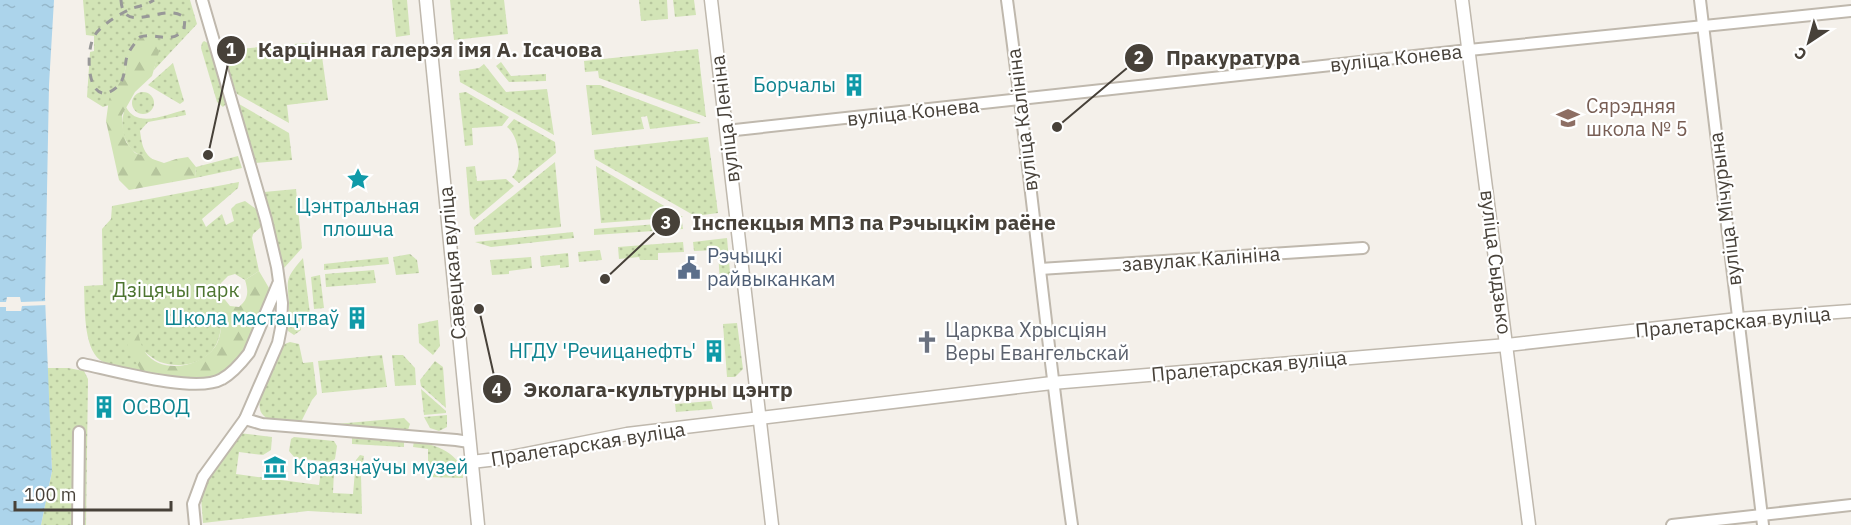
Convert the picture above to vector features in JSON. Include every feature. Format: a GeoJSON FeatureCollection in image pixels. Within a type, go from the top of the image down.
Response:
{"type":"FeatureCollection","features":[{"type":"Feature","properties":{"kind":"street"},"geometry":{"type":"LineString","coordinates":[[195,525],[194,504],[203,477],[245,419],[278,342],[282,303],[266,220],[202,0]]}},
{"type":"Feature","properties":{"kind":"street","name":"Савецкая вуліца"},"geometry":{"type":"LineString","coordinates":[[426,0],[478,525]]}},
{"type":"Feature","properties":{"kind":"street","name":"вуліца Леніна"},"geometry":{"type":"LineString","coordinates":[[711,0],[772,525]]}},
{"type":"Feature","properties":{"kind":"street","name":"вуліца Калініна"},"geometry":{"type":"LineString","coordinates":[[1007,0],[1021,100],[1052,383],[1072,525]]}},
{"type":"Feature","properties":{"kind":"street","name":"вуліца Сыдзько"},"geometry":{"type":"LineString","coordinates":[[1462,0],[1529,525]]}},
{"type":"Feature","properties":{"kind":"street","name":"вуліца Мічурына"},"geometry":{"type":"LineString","coordinates":[[1700,0],[1762,520]]}},
{"type":"Feature","properties":{"kind":"street","name":"вуліца Конева"},"geometry":{"type":"LineString","coordinates":[[726,131],[1851,11]]}},
{"type":"Feature","properties":{"kind":"street","name":"завулак Калініна"},"geometry":{"type":"LineString","coordinates":[[1040,269],[1362,248]]}},
{"type":"Feature","properties":{"kind":"street"},"geometry":{"type":"LineString","coordinates":[[83,364],[166,382],[221,380],[249,353],[279,281]]}},
{"type":"Feature","properties":{"kind":"street","name":"Пралетарская вуліца"},"geometry":{"type":"LineString","coordinates":[[471,462],[506,458],[627,434],[1052,383],[1507,345],[1738,319],[1851,311]]}},
{"type":"Feature","properties":{"kind":"street","name":"Пралетарская вуліца"},"geometry":{"type":"LineString","coordinates":[[245,419],[262,424],[469,442]]}},
{"type":"Feature","properties":{"kind":"street"},"geometry":{"type":"LineString","coordinates":[[78,525],[79,432]]}},
{"type":"Feature","properties":{"kind":"street"},"geometry":{"type":"LineString","coordinates":[[1672,525],[1762,520],[1851,505]]}},
{"type":"Feature","properties":{"kind":"green space"},"geometry":{"type":"Polygon","coordinates":[[[83,0],[190,0],[197,24],[154,70],[157,51],[147,35],[128,56],[124,75],[109,105],[103,107],[87,97],[90,52],[94,51],[94,36],[86,35],[83,0]]]}},
{"type":"Feature","properties":{"kind":"green space"},"geometry":{"type":"Polygon","coordinates":[[[392,0],[407,0],[410,35],[396,37],[392,0]]]}},
{"type":"Feature","properties":{"kind":"green space"},"geometry":{"type":"Polygon","coordinates":[[[450,0],[504,0],[508,34],[454,40],[450,0]]]}},
{"type":"Feature","properties":{"kind":"green space"},"geometry":{"type":"Polygon","coordinates":[[[639,0],[667,0],[668,19],[641,21],[639,0]]]}},
{"type":"Feature","properties":{"kind":"green space"},"geometry":{"type":"Polygon","coordinates":[[[673,0],[694,0],[696,15],[675,17],[673,0]]]}},
{"type":"Feature","properties":{"kind":"green space"},"geometry":{"type":"Polygon","coordinates":[[[147,35],[155,41],[159,52],[152,76],[135,92],[122,115],[126,142],[135,153],[164,163],[188,157],[196,167],[195,178],[129,190],[119,180],[106,121],[109,99],[124,75],[131,47],[140,37],[147,35]]]}},
{"type":"Feature","properties":{"kind":"green space"},"geometry":{"type":"Polygon","coordinates":[[[204,41],[208,43],[226,104],[223,107],[217,102],[201,48],[204,41]]]}},
{"type":"Feature","properties":{"kind":"green space"},"geometry":{"type":"Polygon","coordinates":[[[306,43],[321,49],[328,100],[287,105],[289,123],[237,94],[224,60],[227,50],[306,43]]]}},
{"type":"Feature","properties":{"kind":"green space"},"geometry":{"type":"Polygon","coordinates":[[[698,49],[706,117],[599,78],[598,71],[585,72],[584,61],[698,49]]]}},
{"type":"Feature","properties":{"kind":"green space"},"geometry":{"type":"Polygon","coordinates":[[[501,62],[511,76],[546,74],[546,81],[509,82],[496,66],[501,62]]]}},
{"type":"Feature","properties":{"kind":"green space"},"geometry":{"type":"Polygon","coordinates":[[[173,63],[184,101],[180,104],[148,85],[173,63]]]}},
{"type":"Feature","properties":{"kind":"green space"},"geometry":{"type":"Polygon","coordinates":[[[484,64],[506,92],[547,89],[554,135],[460,82],[459,71],[479,68],[484,64]]]}},
{"type":"Feature","properties":{"kind":"green space"},"geometry":{"type":"Polygon","coordinates":[[[586,85],[600,85],[701,123],[650,129],[647,116],[641,117],[644,129],[592,135],[586,85]]]}},
{"type":"Feature","properties":{"kind":"green space"},"geometry":{"type":"Polygon","coordinates":[[[143,92],[151,95],[154,103],[151,111],[143,114],[135,111],[132,103],[135,95],[143,92]]]}},
{"type":"Feature","properties":{"kind":"green space"},"geometry":{"type":"Polygon","coordinates":[[[466,92],[509,117],[502,126],[472,128],[473,145],[465,146],[459,93],[466,92]]]}},
{"type":"Feature","properties":{"kind":"green space"},"geometry":{"type":"Polygon","coordinates":[[[239,104],[289,133],[292,160],[255,163],[239,104]]]}},
{"type":"Feature","properties":{"kind":"green space"},"geometry":{"type":"Polygon","coordinates":[[[126,107],[131,114],[145,119],[185,110],[186,115],[148,122],[140,131],[144,148],[155,161],[136,153],[128,144],[122,125],[126,107]]]}},
{"type":"Feature","properties":{"kind":"green space"},"geometry":{"type":"Polygon","coordinates":[[[514,119],[555,142],[556,153],[519,183],[512,177],[518,166],[517,144],[515,137],[507,127],[514,119]]]}},
{"type":"Feature","properties":{"kind":"green space"},"geometry":{"type":"Polygon","coordinates":[[[708,137],[718,213],[695,216],[595,159],[594,150],[708,137]]]}},
{"type":"Feature","properties":{"kind":"green space"},"geometry":{"type":"Polygon","coordinates":[[[238,156],[242,168],[195,178],[196,167],[238,156]]]}},
{"type":"Feature","properties":{"kind":"green space"},"geometry":{"type":"Polygon","coordinates":[[[555,162],[561,227],[475,235],[474,227],[555,162]]]}},
{"type":"Feature","properties":{"kind":"green space"},"geometry":{"type":"Polygon","coordinates":[[[475,166],[477,181],[506,179],[514,186],[474,220],[470,215],[466,167],[475,166]]]}},
{"type":"Feature","properties":{"kind":"green space"},"geometry":{"type":"Polygon","coordinates":[[[596,166],[683,217],[601,223],[596,166]]]}},
{"type":"Feature","properties":{"kind":"green space","name":"Дзіцячы парк"},"geometry":{"type":"Polygon","coordinates":[[[239,182],[238,188],[202,219],[206,227],[222,214],[226,225],[234,221],[231,209],[236,204],[245,201],[256,209],[261,227],[252,238],[259,271],[245,280],[235,274],[228,276],[221,283],[222,322],[217,343],[212,350],[200,360],[184,365],[160,362],[145,352],[142,372],[100,360],[90,346],[84,286],[103,285],[102,229],[111,219],[112,206],[239,182]]]}},
{"type":"Feature","properties":{"kind":"green space"},"geometry":{"type":"Polygon","coordinates":[[[296,189],[302,248],[284,268],[264,192],[296,189]]]}},
{"type":"Feature","properties":{"kind":"green space"},"geometry":{"type":"Polygon","coordinates":[[[682,222],[683,229],[594,235],[594,229],[682,222]]]}},
{"type":"Feature","properties":{"kind":"green space"},"geometry":{"type":"Polygon","coordinates":[[[573,232],[574,238],[491,247],[475,242],[573,232]]]}},
{"type":"Feature","properties":{"kind":"green space"},"geometry":{"type":"Polygon","coordinates":[[[727,238],[731,284],[720,284],[718,250],[694,251],[693,242],[727,238]]]}},
{"type":"Feature","properties":{"kind":"green space"},"geometry":{"type":"Polygon","coordinates":[[[683,242],[684,252],[658,253],[658,260],[640,260],[639,257],[619,259],[618,247],[683,242]]]}},
{"type":"Feature","properties":{"kind":"green space"},"geometry":{"type":"Polygon","coordinates":[[[600,250],[602,260],[579,262],[578,252],[600,250]]]}},
{"type":"Feature","properties":{"kind":"green space"},"geometry":{"type":"Polygon","coordinates":[[[568,253],[569,267],[560,268],[560,265],[541,267],[540,256],[568,253]]]}},
{"type":"Feature","properties":{"kind":"green space"},"geometry":{"type":"Polygon","coordinates":[[[410,254],[417,260],[419,273],[396,275],[393,257],[410,254]]]}},
{"type":"Feature","properties":{"kind":"green space"},"geometry":{"type":"Polygon","coordinates":[[[388,257],[389,264],[324,270],[324,264],[388,257]]]}},
{"type":"Feature","properties":{"kind":"green space"},"geometry":{"type":"Polygon","coordinates":[[[531,257],[532,268],[509,271],[509,274],[492,275],[490,260],[531,257]]]}},
{"type":"Feature","properties":{"kind":"green space"},"geometry":{"type":"Polygon","coordinates":[[[303,258],[310,314],[300,316],[301,330],[294,335],[287,328],[288,281],[292,271],[303,258]]]}},
{"type":"Feature","properties":{"kind":"green space"},"geometry":{"type":"Polygon","coordinates":[[[374,270],[376,283],[326,287],[325,274],[374,270]]]}},
{"type":"Feature","properties":{"kind":"green space"},"geometry":{"type":"Polygon","coordinates":[[[259,271],[269,288],[253,338],[232,370],[221,377],[204,380],[182,379],[142,372],[128,349],[128,335],[137,329],[145,352],[161,364],[181,366],[200,359],[209,354],[218,342],[221,329],[222,296],[230,306],[239,307],[247,295],[245,280],[259,271]]]}},
{"type":"Feature","properties":{"kind":"green space"},"geometry":{"type":"Polygon","coordinates":[[[320,275],[324,308],[314,309],[311,277],[320,275]]]}},
{"type":"Feature","properties":{"kind":"green space"},"geometry":{"type":"Polygon","coordinates":[[[438,320],[440,346],[433,355],[419,343],[418,324],[438,320]]]}},
{"type":"Feature","properties":{"kind":"green space"},"geometry":{"type":"Polygon","coordinates":[[[737,323],[743,369],[735,377],[727,377],[723,324],[737,323]]]}},
{"type":"Feature","properties":{"kind":"green space"},"geometry":{"type":"Polygon","coordinates":[[[290,342],[299,344],[303,363],[313,362],[317,394],[301,422],[272,420],[264,416],[260,410],[262,392],[270,370],[282,345],[290,342]]]}},
{"type":"Feature","properties":{"kind":"green space"},"geometry":{"type":"Polygon","coordinates":[[[382,355],[387,387],[322,393],[318,361],[382,355]]]}},
{"type":"Feature","properties":{"kind":"green space"},"geometry":{"type":"Polygon","coordinates":[[[392,355],[403,355],[415,368],[416,385],[395,386],[392,355]]]}},
{"type":"Feature","properties":{"kind":"green space"},"geometry":{"type":"Polygon","coordinates":[[[435,361],[443,367],[446,408],[421,386],[420,380],[435,361]]]}},
{"type":"Feature","properties":{"kind":"green space"},"geometry":{"type":"Polygon","coordinates":[[[47,368],[84,371],[88,379],[86,525],[41,525],[52,471],[47,368]]]}},
{"type":"Feature","properties":{"kind":"green space"},"geometry":{"type":"Polygon","coordinates":[[[421,389],[446,411],[446,413],[424,415],[421,389]]]}},
{"type":"Feature","properties":{"kind":"green space"},"geometry":{"type":"Polygon","coordinates":[[[711,401],[713,409],[676,412],[675,404],[711,401]]]}},
{"type":"Feature","properties":{"kind":"green space"},"geometry":{"type":"Polygon","coordinates":[[[447,415],[447,427],[439,431],[430,428],[424,417],[447,415]]]}},
{"type":"Feature","properties":{"kind":"green space"},"geometry":{"type":"Polygon","coordinates":[[[404,418],[410,424],[405,432],[336,426],[336,424],[404,418]]]}},
{"type":"Feature","properties":{"kind":"green space"},"geometry":{"type":"Polygon","coordinates":[[[239,433],[272,437],[271,450],[263,455],[239,452],[236,474],[319,485],[322,464],[330,466],[334,471],[333,493],[353,494],[356,460],[360,455],[364,456],[361,475],[362,514],[308,511],[203,523],[201,497],[206,481],[239,433]]]}},
{"type":"Feature","properties":{"kind":"green space"},"geometry":{"type":"Polygon","coordinates":[[[294,437],[334,441],[337,446],[335,459],[330,462],[295,458],[289,451],[291,439],[294,437]]]}},
{"type":"Feature","properties":{"kind":"green space"},"geometry":{"type":"Polygon","coordinates":[[[352,438],[404,442],[404,447],[352,444],[352,438]]]}},
{"type":"Feature","properties":{"kind":"green space"},"geometry":{"type":"Polygon","coordinates":[[[414,441],[446,451],[453,456],[458,462],[463,478],[428,477],[428,449],[413,447],[414,441]]]}},
{"type":"Feature","properties":{"kind":"water"},"geometry":{"type":"Polygon","coordinates":[[[0,0],[54,0],[49,85],[45,297],[52,471],[41,525],[0,525],[0,0]]]}},
{"type":"Feature","properties":{"kind":"pier"},"geometry":{"type":"Polygon","coordinates":[[[7,297],[20,297],[21,302],[48,301],[48,305],[22,306],[21,311],[6,311],[6,307],[0,307],[0,302],[6,302],[7,297]]]}},
{"type":"Feature","properties":{"kind":"railway"},"geometry":{"type":"LineString","coordinates":[[121,0],[124,11],[129,16],[137,18],[167,13],[177,14],[185,18],[184,30],[173,37],[140,37],[127,56],[120,84],[107,93],[99,92],[94,86],[89,65],[95,35],[117,16],[123,13],[128,10],[154,0]]}},
{"type":"Feature","properties":{"kind":"place","name":"Борчалы"},"geometry":{"type":"Point","coordinates":[854,85]}},
{"type":"Feature","properties":{"kind":"place","name":"Сярэдняя школа № 5"},"geometry":{"type":"Point","coordinates":[1568,118]}},
{"type":"Feature","properties":{"kind":"place","name":"Пракуратура"},"geometry":{"type":"Point","coordinates":[1057,127]}},
{"type":"Feature","properties":{"kind":"place","name":"Карцінная галерэя імя А. Ісачова"},"geometry":{"type":"Point","coordinates":[208,155]}},
{"type":"Feature","properties":{"kind":"place","name":"Цэнтральная плошча"},"geometry":{"type":"Point","coordinates":[358,179]}},
{"type":"Feature","properties":{"kind":"place","name":"Рэчыцкі райвыканкам"},"geometry":{"type":"Point","coordinates":[689,268]}},
{"type":"Feature","properties":{"kind":"place","name":"Інспекцыя МПЗ па Рэчыцкім раёне"},"geometry":{"type":"Point","coordinates":[605,279]}},
{"type":"Feature","properties":{"kind":"place","name":"Эколага-культурны цэнтр"},"geometry":{"type":"Point","coordinates":[479,309]}},
{"type":"Feature","properties":{"kind":"place","name":"Школа мастацтваў"},"geometry":{"type":"Point","coordinates":[357,318]}},
{"type":"Feature","properties":{"kind":"place","name":"Царква Хрысціян Веры Евангельскай"},"geometry":{"type":"Point","coordinates":[927,342]}},
{"type":"Feature","properties":{"kind":"place","name":"НГДУ 'Речицанефть'"},"geometry":{"type":"Point","coordinates":[714,351]}},
{"type":"Feature","properties":{"kind":"place","name":"ОСВОД"},"geometry":{"type":"Point","coordinates":[104,407]}},
{"type":"Feature","properties":{"kind":"place","name":"Краязнаўчы музей"},"geometry":{"type":"Point","coordinates":[275,467]}}]}
